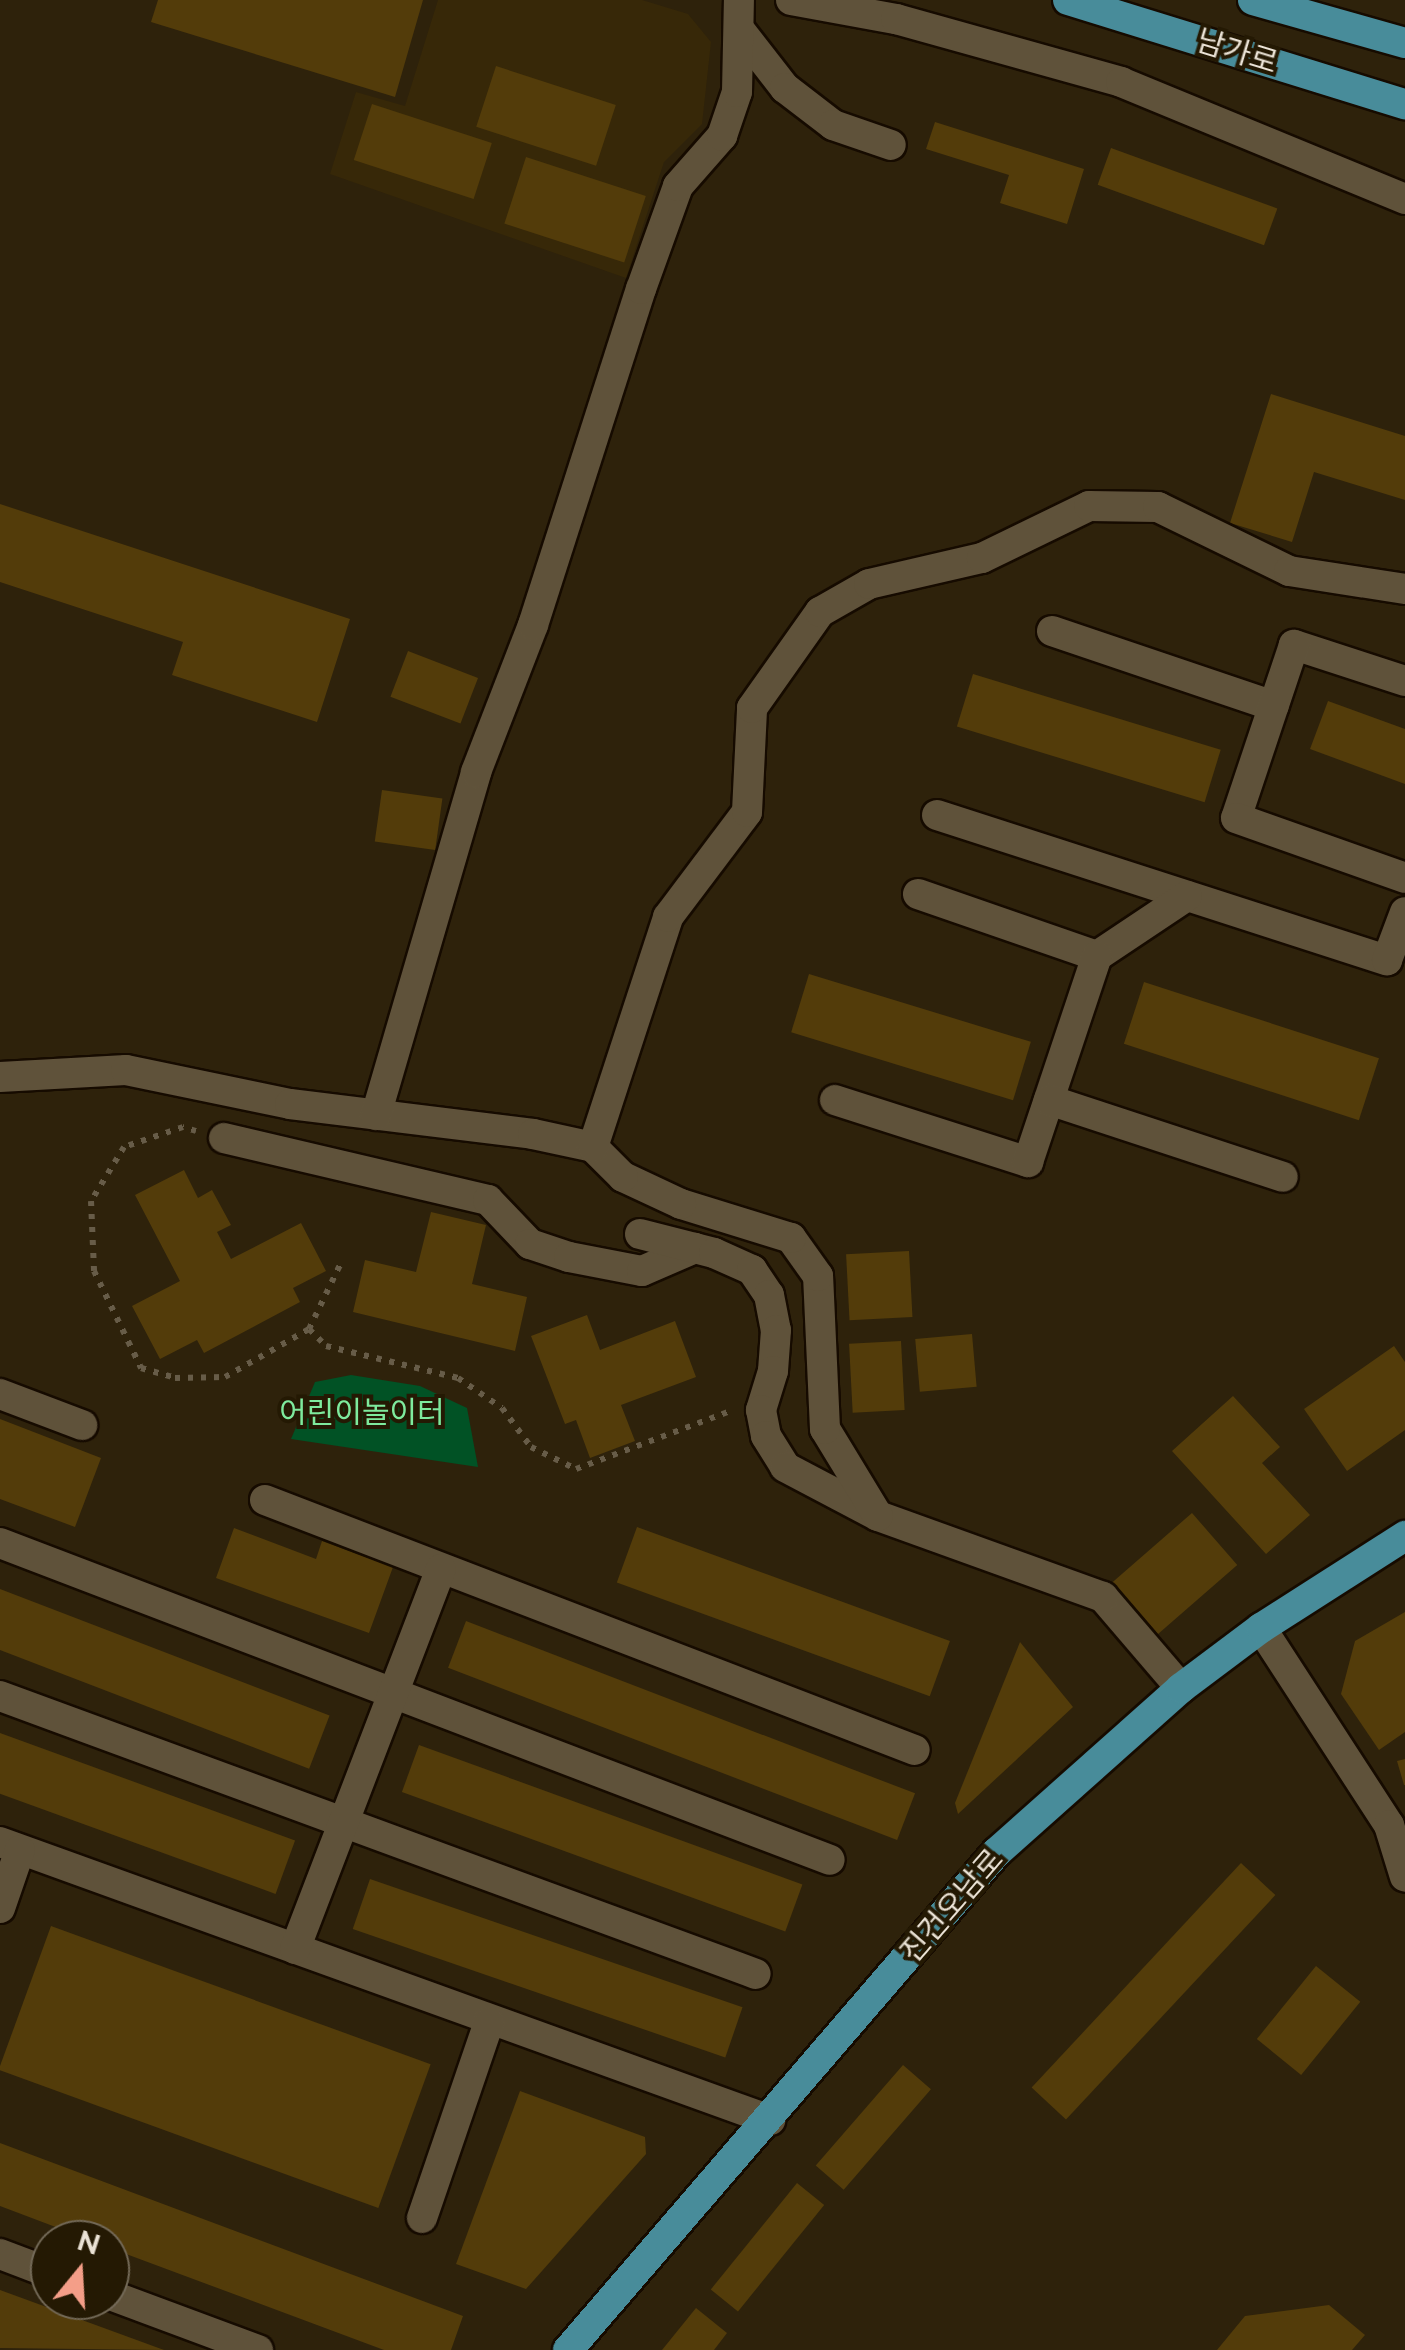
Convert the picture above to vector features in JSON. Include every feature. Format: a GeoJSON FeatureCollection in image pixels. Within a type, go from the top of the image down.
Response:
{"type":"FeatureCollection","features":[{"type":"Feature","properties":{"kind":"main road","name":"남가로"},"geometry":{"type":"LineString","coordinates":[[1068,0],[1405,104]]}},
{"type":"Feature","properties":{"kind":"main road","name":"남가로"},"geometry":{"type":"LineString","coordinates":[[1253,0],[1405,43]]}},
{"type":"Feature","properties":{"kind":"main road","name":"진건오남로"},"geometry":{"type":"LineString","coordinates":[[568,2350],[997,1852],[1181,1688],[1261,1628],[1405,1536]]}},
{"type":"Feature","properties":{"kind":"street"},"geometry":{"type":"LineString","coordinates":[[792,0],[896,19],[1121,82],[1405,199]]}},
{"type":"Feature","properties":{"kind":"street"},"geometry":{"type":"LineString","coordinates":[[739,14],[797,97],[833,125],[891,145]]}},
{"type":"Feature","properties":{"kind":"street"},"geometry":{"type":"LineString","coordinates":[[376,1115],[476,772],[533,625],[647,272],[678,186],[722,136],[737,92],[739,14]]}},
{"type":"Feature","properties":{"kind":"street"},"geometry":{"type":"LineString","coordinates":[[594,1147],[668,917],[746,812],[752,708],[820,612],[870,584],[982,558],[1088,506],[1158,507],[1289,571],[1405,589]]}},
{"type":"Feature","properties":{"kind":"street"},"geometry":{"type":"LineString","coordinates":[[1052,630],[1274,706]]}},
{"type":"Feature","properties":{"kind":"street"},"geometry":{"type":"LineString","coordinates":[[1405,681],[1294,645],[1236,818],[1405,878]]}},
{"type":"Feature","properties":{"kind":"street"},"geometry":{"type":"LineString","coordinates":[[936,815],[1387,960],[1405,912]]}},
{"type":"Feature","properties":{"kind":"street"},"geometry":{"type":"LineString","coordinates":[[918,894],[1097,956]]}},
{"type":"Feature","properties":{"kind":"street"},"geometry":{"type":"LineString","coordinates":[[835,1100],[1028,1162],[1097,956],[1187,896]]}},
{"type":"Feature","properties":{"kind":"street"},"geometry":{"type":"LineString","coordinates":[[0,1077],[126,1070],[290,1104],[594,1147],[623,1177],[680,1204],[791,1238],[818,1276],[825,1429],[878,1516]]}},
{"type":"Feature","properties":{"kind":"street"},"geometry":{"type":"LineString","coordinates":[[1049,1100],[1283,1177]]}},
{"type":"Feature","properties":{"kind":"street"},"geometry":{"type":"LineString","coordinates":[[224,1138],[488,1200],[530,1244],[569,1257],[642,1271],[695,1248]]}},
{"type":"Feature","properties":{"kind":"street"},"geometry":{"type":"LineString","coordinates":[[640,1234],[695,1248],[752,1270],[769,1294],[776,1330],[774,1371],[763,1396],[766,1436],[785,1466],[878,1516],[1103,1597],[1181,1688]]}},
{"type":"Feature","properties":{"kind":"street"},"geometry":{"type":"LineString","coordinates":[[0,1394],[82,1425]]}},
{"type":"Feature","properties":{"kind":"street"},"geometry":{"type":"LineString","coordinates":[[265,1500],[916,1750]]}},
{"type":"Feature","properties":{"kind":"street"},"geometry":{"type":"LineString","coordinates":[[0,1544],[830,1860]]}},
{"type":"Feature","properties":{"kind":"street"},"geometry":{"type":"LineString","coordinates":[[295,1949],[440,1569]]}},
{"type":"Feature","properties":{"kind":"street"},"geometry":{"type":"LineString","coordinates":[[1261,1628],[1389,1824],[1405,1877]]}},
{"type":"Feature","properties":{"kind":"street"},"geometry":{"type":"LineString","coordinates":[[0,1696],[756,1974]]}},
{"type":"Feature","properties":{"kind":"street"},"geometry":{"type":"LineString","coordinates":[[0,1908],[10,1846],[489,2022],[770,2120]]}},
{"type":"Feature","properties":{"kind":"street"},"geometry":{"type":"LineString","coordinates":[[422,2218],[489,2022]]}},
{"type":"Feature","properties":{"kind":"street"},"geometry":{"type":"LineString","coordinates":[[0,2254],[30,2265]]}},
{"type":"Feature","properties":{"kind":"street"},"geometry":{"type":"LineString","coordinates":[[130,2302],[258,2350]]}},
{"type":"Feature","properties":{"kind":"path"},"geometry":{"type":"LineString","coordinates":[[224,1138],[183,1127],[124,1147],[91,1201],[94,1272],[141,1368],[174,1378],[225,1377],[309,1329],[340,1264]]}},
{"type":"Feature","properties":{"kind":"path"},"geometry":{"type":"LineString","coordinates":[[309,1329],[326,1346],[458,1378],[502,1408],[531,1447],[576,1469],[694,1427],[763,1396]]}},
{"type":"Feature","properties":{"kind":"shaded area"},"geometry":{"type":"Polygon","coordinates":[[[438,0],[642,0],[688,14],[711,42],[702,124],[664,162],[626,278],[330,174],[356,92],[405,106],[438,0]]]}},
{"type":"Feature","properties":{"kind":"green space","name":"어린이놀이터"},"geometry":{"type":"Polygon","coordinates":[[[351,1375],[420,1386],[467,1408],[478,1467],[291,1439],[315,1382],[351,1375]]]}},
{"type":"Feature","properties":{"kind":"building"},"geometry":{"type":"Polygon","coordinates":[[[158,0],[423,0],[395,97],[151,22],[158,0]]]}},
{"type":"Feature","properties":{"kind":"building"},"geometry":{"type":"Polygon","coordinates":[[[496,66],[616,105],[596,166],[476,127],[496,66]]]}},
{"type":"Feature","properties":{"kind":"building"},"geometry":{"type":"Polygon","coordinates":[[[372,104],[492,143],[474,199],[354,160],[372,104]]]}},
{"type":"Feature","properties":{"kind":"building"},"geometry":{"type":"Polygon","coordinates":[[[935,122],[1084,169],[1067,224],[1000,203],[1009,175],[926,149],[935,122]]]}},
{"type":"Feature","properties":{"kind":"building"},"geometry":{"type":"Polygon","coordinates":[[[1111,148],[1277,209],[1264,245],[1098,185],[1111,148]]]}},
{"type":"Feature","properties":{"kind":"building"},"geometry":{"type":"Polygon","coordinates":[[[526,157],[646,196],[624,263],[504,224],[526,157]]]}},
{"type":"Feature","properties":{"kind":"building"},"geometry":{"type":"Polygon","coordinates":[[[1271,394],[1405,436],[1405,500],[1314,472],[1292,542],[1230,523],[1271,394]]]}},
{"type":"Feature","properties":{"kind":"building"},"geometry":{"type":"Polygon","coordinates":[[[0,504],[350,619],[317,722],[172,675],[183,642],[0,582],[0,504]]]}},
{"type":"Feature","properties":{"kind":"building"},"geometry":{"type":"Polygon","coordinates":[[[408,651],[478,678],[460,724],[390,697],[408,651]]]}},
{"type":"Feature","properties":{"kind":"building"},"geometry":{"type":"Polygon","coordinates":[[[973,674],[1221,750],[1205,802],[957,727],[973,674]]]}},
{"type":"Feature","properties":{"kind":"building"},"geometry":{"type":"Polygon","coordinates":[[[1328,701],[1405,729],[1405,784],[1310,749],[1328,701]]]}},
{"type":"Feature","properties":{"kind":"building"},"geometry":{"type":"Polygon","coordinates":[[[382,790],[442,798],[435,850],[375,841],[382,790]]]}},
{"type":"Feature","properties":{"kind":"building"},"geometry":{"type":"Polygon","coordinates":[[[809,974],[1031,1042],[1013,1100],[791,1032],[809,974]]]}},
{"type":"Feature","properties":{"kind":"building"},"geometry":{"type":"Polygon","coordinates":[[[1144,982],[1379,1058],[1359,1120],[1124,1044],[1144,982]]]}},
{"type":"Feature","properties":{"kind":"building"},"geometry":{"type":"Polygon","coordinates":[[[184,1170],[198,1198],[212,1190],[231,1225],[217,1232],[231,1259],[301,1223],[326,1271],[293,1288],[300,1302],[204,1353],[197,1340],[160,1359],[132,1306],[180,1281],[135,1195],[184,1170]]]}},
{"type":"Feature","properties":{"kind":"building"},"geometry":{"type":"Polygon","coordinates":[[[431,1212],[486,1225],[472,1284],[527,1297],[515,1351],[353,1312],[365,1260],[416,1272],[431,1212]]]}},
{"type":"Feature","properties":{"kind":"building"},"geometry":{"type":"Polygon","coordinates":[[[909,1251],[912,1317],[850,1320],[846,1254],[909,1251]]]}},
{"type":"Feature","properties":{"kind":"building"},"geometry":{"type":"Polygon","coordinates":[[[587,1315],[600,1350],[675,1321],[696,1377],[621,1405],[635,1441],[590,1458],[576,1420],[565,1424],[531,1336],[587,1315]]]}},
{"type":"Feature","properties":{"kind":"building"},"geometry":{"type":"Polygon","coordinates":[[[972,1334],[977,1387],[920,1392],[915,1339],[972,1334]]]}},
{"type":"Feature","properties":{"kind":"building"},"geometry":{"type":"Polygon","coordinates":[[[901,1341],[905,1410],[853,1413],[849,1344],[901,1341]]]}},
{"type":"Feature","properties":{"kind":"building"},"geometry":{"type":"Polygon","coordinates":[[[1394,1346],[1405,1362],[1405,1430],[1347,1471],[1304,1409],[1394,1346]]]}},
{"type":"Feature","properties":{"kind":"building"},"geometry":{"type":"Polygon","coordinates":[[[1233,1396],[1280,1447],[1262,1463],[1310,1515],[1266,1554],[1172,1451],[1233,1396]]]}},
{"type":"Feature","properties":{"kind":"building"},"geometry":{"type":"Polygon","coordinates":[[[0,1419],[101,1458],[75,1527],[0,1499],[0,1419]]]}},
{"type":"Feature","properties":{"kind":"building"},"geometry":{"type":"Polygon","coordinates":[[[1192,1513],[1237,1565],[1158,1634],[1113,1582],[1192,1513]]]}},
{"type":"Feature","properties":{"kind":"building"},"geometry":{"type":"Polygon","coordinates":[[[637,1527],[950,1641],[930,1696],[617,1582],[637,1527]]]}},
{"type":"Feature","properties":{"kind":"building"},"geometry":{"type":"Polygon","coordinates":[[[234,1528],[316,1559],[322,1541],[393,1567],[369,1633],[216,1578],[234,1528]]]}},
{"type":"Feature","properties":{"kind":"building"},"geometry":{"type":"Polygon","coordinates":[[[0,1589],[330,1716],[309,1769],[0,1650],[0,1589]]]}},
{"type":"Feature","properties":{"kind":"building"},"geometry":{"type":"Polygon","coordinates":[[[1405,1612],[1405,1732],[1379,1750],[1341,1694],[1355,1641],[1405,1612]]]}},
{"type":"Feature","properties":{"kind":"building"},"geometry":{"type":"Polygon","coordinates":[[[466,1621],[915,1793],[897,1840],[448,1668],[466,1621]]]}},
{"type":"Feature","properties":{"kind":"building"},"geometry":{"type":"Polygon","coordinates":[[[1020,1642],[1073,1707],[958,1814],[955,1803],[1020,1642]]]}},
{"type":"Feature","properties":{"kind":"building"},"geometry":{"type":"Polygon","coordinates":[[[0,1733],[295,1840],[276,1894],[0,1794],[0,1733]]]}},
{"type":"Feature","properties":{"kind":"building"},"geometry":{"type":"Polygon","coordinates":[[[419,1745],[802,1885],[785,1932],[402,1792],[419,1745]]]}},
{"type":"Feature","properties":{"kind":"building"},"geometry":{"type":"Polygon","coordinates":[[[1405,1759],[1405,1785],[1404,1785],[1397,1761],[1405,1759]]]}},
{"type":"Feature","properties":{"kind":"building"},"geometry":{"type":"Polygon","coordinates":[[[1241,1863],[1275,1895],[1066,2120],[1032,2088],[1241,1863]]]}},
{"type":"Feature","properties":{"kind":"building"},"geometry":{"type":"Polygon","coordinates":[[[370,1879],[743,2007],[725,2057],[353,1929],[370,1879]]]}},
{"type":"Feature","properties":{"kind":"building"},"geometry":{"type":"Polygon","coordinates":[[[51,1926],[431,2064],[378,2208],[0,2070],[51,1926]]]}},
{"type":"Feature","properties":{"kind":"building"},"geometry":{"type":"Polygon","coordinates":[[[1316,1966],[1360,2002],[1301,2075],[1257,2039],[1316,1966]]]}},
{"type":"Feature","properties":{"kind":"building"},"geometry":{"type":"Polygon","coordinates":[[[903,2065],[931,2089],[844,2190],[816,2165],[903,2065]]]}},
{"type":"Feature","properties":{"kind":"building"},"geometry":{"type":"Polygon","coordinates":[[[520,2091],[645,2137],[646,2154],[526,2289],[456,2264],[520,2091]]]}},
{"type":"Feature","properties":{"kind":"building"},"geometry":{"type":"Polygon","coordinates":[[[0,2143],[463,2316],[451,2350],[384,2350],[130,2255],[130,2220],[37,2220],[0,2206],[0,2143]]]}},
{"type":"Feature","properties":{"kind":"building"},"geometry":{"type":"Polygon","coordinates":[[[797,2183],[824,2205],[738,2311],[711,2289],[797,2183]]]}},
{"type":"Feature","properties":{"kind":"building"},"geometry":{"type":"Polygon","coordinates":[[[0,2290],[30,2301],[30,2320],[82,2320],[164,2350],[0,2348],[0,2290]]]}},
{"type":"Feature","properties":{"kind":"building"},"geometry":{"type":"Polygon","coordinates":[[[1329,2305],[1365,2335],[1352,2350],[1217,2350],[1245,2316],[1329,2305]]]}},
{"type":"Feature","properties":{"kind":"building"},"geometry":{"type":"Polygon","coordinates":[[[696,2308],[727,2333],[714,2350],[662,2350],[696,2308]]]}}]}
